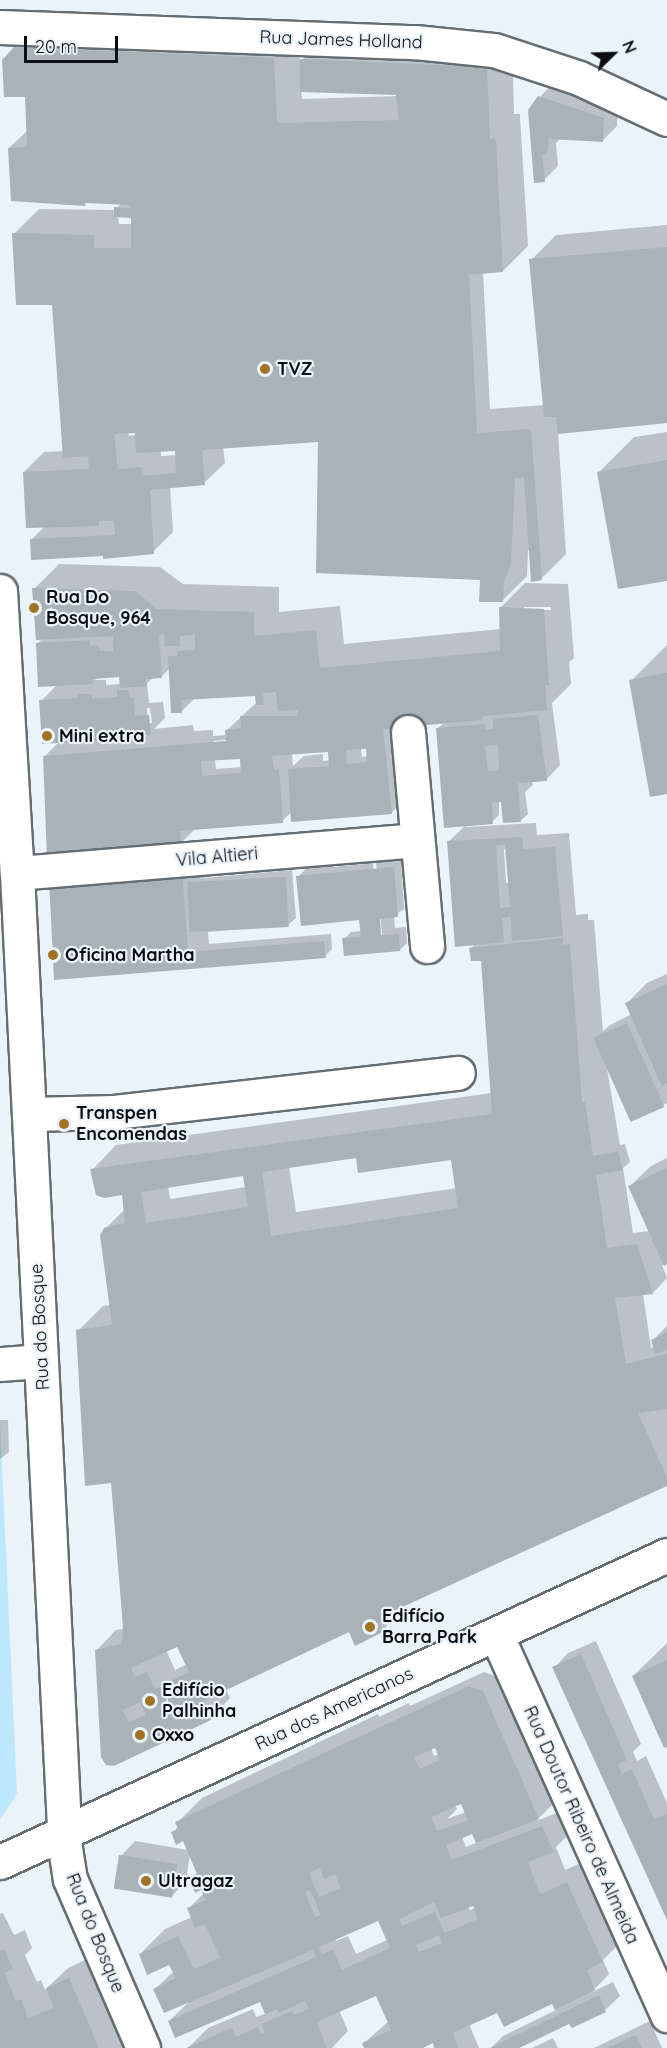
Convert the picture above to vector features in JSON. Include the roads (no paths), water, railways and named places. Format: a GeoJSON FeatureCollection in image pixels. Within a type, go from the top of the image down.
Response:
{"type":"FeatureCollection","features":[{"type":"Feature","properties":{"kind":"street","name":"Rua James Holland"},"geometry":{"type":"LineString","coordinates":[[0,27],[415,42],[485,48],[527,59],[579,78],[667,119]]}},
{"type":"Feature","properties":{"kind":"street","name":"Rua do Bosque"},"geometry":{"type":"LineString","coordinates":[[0,591],[17,873],[64,1832],[70,1879],[143,2048]]}},
{"type":"Feature","properties":{"kind":"street"},"geometry":{"type":"LineString","coordinates":[[408,732],[427,946]]}},
{"type":"Feature","properties":{"kind":"street","name":"Vila Altieri"},"geometry":{"type":"LineString","coordinates":[[17,873],[417,840]]}},
{"type":"Feature","properties":{"kind":"street"},"geometry":{"type":"LineString","coordinates":[[29,1114],[114,1112],[458,1073]]}},
{"type":"Feature","properties":{"kind":"street"},"geometry":{"type":"LineString","coordinates":[[0,1364],[41,1361]]}},
{"type":"Feature","properties":{"kind":"street","name":"Rua dos Americanos"},"geometry":{"type":"LineString","coordinates":[[0,1862],[667,1555]]}},
{"type":"Feature","properties":{"kind":"street","name":"Rua Doutor Ribeiro de Almeida"},"geometry":{"type":"LineString","coordinates":[[496,1635],[667,2015]]}},
{"type":"Feature","properties":{"kind":"place","name":"TVZ"},"geometry":{"type":"Point","coordinates":[265,369]}},
{"type":"Feature","properties":{"kind":"place","name":"Rua Do Bosque, 964"},"geometry":{"type":"Point","coordinates":[34,608]}},
{"type":"Feature","properties":{"kind":"place","name":"Mini extra"},"geometry":{"type":"Point","coordinates":[47,736]}},
{"type":"Feature","properties":{"kind":"place","name":"Oficina Martha"},"geometry":{"type":"Point","coordinates":[53,955]}},
{"type":"Feature","properties":{"kind":"place","name":"Transpen Encomendas"},"geometry":{"type":"Point","coordinates":[64,1124]}},
{"type":"Feature","properties":{"kind":"place","name":"Edifício Barra Park"},"geometry":{"type":"Point","coordinates":[370,1627]}},
{"type":"Feature","properties":{"kind":"place","name":"Edifício Palhinha"},"geometry":{"type":"Point","coordinates":[150,1701]}},
{"type":"Feature","properties":{"kind":"place","name":"Oxxo"},"geometry":{"type":"Point","coordinates":[140,1735]}},
{"type":"Feature","properties":{"kind":"place","name":"Ultragaz"},"geometry":{"type":"Point","coordinates":[146,1881]}}]}
